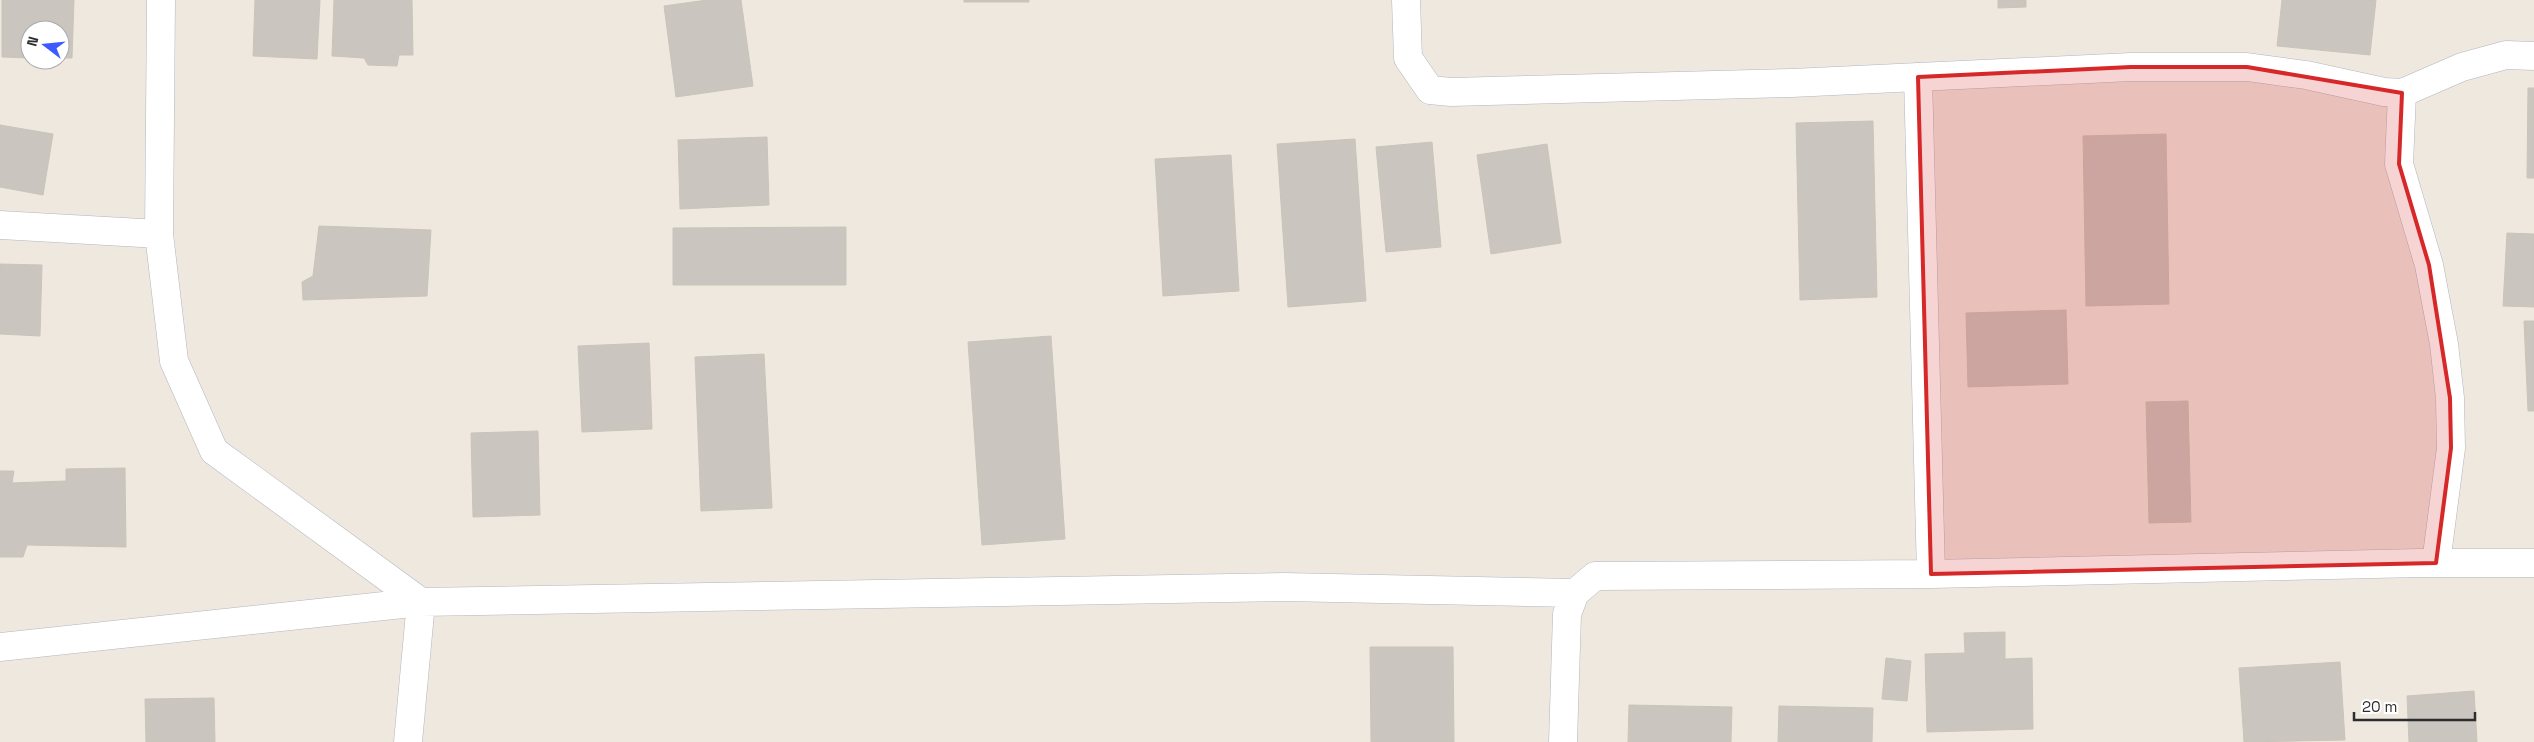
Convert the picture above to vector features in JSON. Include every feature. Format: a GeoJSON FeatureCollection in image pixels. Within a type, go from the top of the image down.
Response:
{"type":"FeatureCollection","features":[{"type":"Feature","properties":{"kind":"street"},"geometry":{"type":"LineString","coordinates":[[161,0],[160,234],[174,360],[214,451],[421,602]]}},
{"type":"Feature","properties":{"kind":"street"},"geometry":{"type":"LineString","coordinates":[[1406,0],[1408,58],[1430,90],[1451,92],[1792,83],[2131,67],[2247,67],[2306,74],[2384,92],[2402,93],[2462,67],[2497,57],[2506,55],[2534,56]]}},
{"type":"Feature","properties":{"kind":"street"},"geometry":{"type":"LineString","coordinates":[[1918,77],[1931,574]]}},
{"type":"Feature","properties":{"kind":"street"},"geometry":{"type":"LineString","coordinates":[[2402,93],[2399,164],[2429,265],[2444,344],[2450,398],[2451,448],[2436,563]]}},
{"type":"Feature","properties":{"kind":"street"},"geometry":{"type":"LineString","coordinates":[[0,225],[160,234]]}},
{"type":"Feature","properties":{"kind":"street"},"geometry":{"type":"LineString","coordinates":[[1563,742],[1567,614],[1575,593],[1595,576],[1931,574],[2436,563],[2534,563]]}},
{"type":"Feature","properties":{"kind":"street"},"geometry":{"type":"LineString","coordinates":[[0,647],[421,602],[1284,586],[1575,593]]}},
{"type":"Feature","properties":{"kind":"street"},"geometry":{"type":"LineString","coordinates":[[408,742],[421,602]]}},
{"type":"Feature","properties":{"kind":"highlighted area"},"geometry":{"type":"Polygon","coordinates":[[[2131,67],[2247,67],[2402,93],[2399,164],[2429,265],[2450,398],[2451,448],[2436,563],[1931,574],[1918,77],[2131,67]]]}},
{"type":"Feature","properties":{"kind":"building"},"geometry":{"type":"Polygon","coordinates":[[[2,0],[74,0],[72,58],[70,58],[70,20],[20,20],[20,58],[2,57],[2,0]]]}},
{"type":"Feature","properties":{"kind":"building"},"geometry":{"type":"Polygon","coordinates":[[[255,0],[320,0],[317,59],[253,56],[255,0]]]}},
{"type":"Feature","properties":{"kind":"building"},"geometry":{"type":"Polygon","coordinates":[[[334,0],[412,0],[413,55],[399,55],[397,66],[368,65],[364,58],[332,56],[334,0]]]}},
{"type":"Feature","properties":{"kind":"building"},"geometry":{"type":"Polygon","coordinates":[[[707,0],[741,0],[753,86],[676,97],[664,6],[707,0]]]}},
{"type":"Feature","properties":{"kind":"building"},"geometry":{"type":"Polygon","coordinates":[[[964,0],[1029,0],[1029,2],[964,2],[964,0]]]}},
{"type":"Feature","properties":{"kind":"building"},"geometry":{"type":"Polygon","coordinates":[[[1998,0],[2026,0],[2026,7],[1998,8],[1998,0]]]}},
{"type":"Feature","properties":{"kind":"building"},"geometry":{"type":"Polygon","coordinates":[[[2282,0],[2376,0],[2370,55],[2277,46],[2282,0]]]}},
{"type":"Feature","properties":{"kind":"building"},"geometry":{"type":"Polygon","coordinates":[[[2528,88],[2534,88],[2534,178],[2527,178],[2528,88]]]}},
{"type":"Feature","properties":{"kind":"building"},"geometry":{"type":"Polygon","coordinates":[[[1873,121],[1877,297],[1800,300],[1796,123],[1873,121]]]}},
{"type":"Feature","properties":{"kind":"building"},"geometry":{"type":"Polygon","coordinates":[[[0,125],[53,134],[43,195],[0,187],[0,125]]]}},
{"type":"Feature","properties":{"kind":"building"},"geometry":{"type":"Polygon","coordinates":[[[2166,134],[2169,304],[2086,306],[2083,136],[2166,134]]]}},
{"type":"Feature","properties":{"kind":"building"},"geometry":{"type":"Polygon","coordinates":[[[767,137],[769,205],[680,209],[678,140],[767,137]]]}},
{"type":"Feature","properties":{"kind":"building"},"geometry":{"type":"Polygon","coordinates":[[[1355,139],[1366,301],[1288,307],[1277,144],[1355,139]]]}},
{"type":"Feature","properties":{"kind":"building"},"geometry":{"type":"Polygon","coordinates":[[[1432,142],[1441,247],[1386,252],[1376,147],[1432,142]]]}},
{"type":"Feature","properties":{"kind":"building"},"geometry":{"type":"Polygon","coordinates":[[[1547,144],[1561,243],[1491,254],[1477,155],[1547,144]]]}},
{"type":"Feature","properties":{"kind":"building"},"geometry":{"type":"Polygon","coordinates":[[[1231,155],[1239,291],[1163,296],[1155,159],[1231,155]]]}},
{"type":"Feature","properties":{"kind":"building"},"geometry":{"type":"Polygon","coordinates":[[[319,226],[431,230],[427,296],[303,300],[302,282],[313,276],[319,226]]]}},
{"type":"Feature","properties":{"kind":"building"},"geometry":{"type":"Polygon","coordinates":[[[846,227],[846,285],[673,285],[673,228],[846,227]]]}},
{"type":"Feature","properties":{"kind":"building"},"geometry":{"type":"Polygon","coordinates":[[[2507,233],[2534,234],[2534,307],[2503,306],[2507,233]]]}},
{"type":"Feature","properties":{"kind":"building"},"geometry":{"type":"Polygon","coordinates":[[[0,264],[42,265],[40,336],[0,334],[0,264]]]}},
{"type":"Feature","properties":{"kind":"building"},"geometry":{"type":"Polygon","coordinates":[[[2066,310],[2068,384],[1968,387],[1966,313],[2066,310]]]}},
{"type":"Feature","properties":{"kind":"building"},"geometry":{"type":"Polygon","coordinates":[[[2524,321],[2534,321],[2534,411],[2528,411],[2524,321]]]}},
{"type":"Feature","properties":{"kind":"building"},"geometry":{"type":"Polygon","coordinates":[[[1051,336],[1065,539],[982,545],[968,342],[1051,336]]]}},
{"type":"Feature","properties":{"kind":"building"},"geometry":{"type":"Polygon","coordinates":[[[649,343],[652,429],[582,432],[578,346],[649,343]]]}},
{"type":"Feature","properties":{"kind":"building"},"geometry":{"type":"Polygon","coordinates":[[[764,354],[772,508],[701,511],[695,357],[764,354]]]}},
{"type":"Feature","properties":{"kind":"building"},"geometry":{"type":"Polygon","coordinates":[[[2188,401],[2191,522],[2149,523],[2146,402],[2188,401]]]}},
{"type":"Feature","properties":{"kind":"building"},"geometry":{"type":"Polygon","coordinates":[[[538,431],[540,515],[473,517],[471,433],[538,431]]]}},
{"type":"Feature","properties":{"kind":"building"},"geometry":{"type":"Polygon","coordinates":[[[125,468],[126,547],[27,545],[23,557],[0,557],[0,471],[14,471],[12,483],[66,481],[66,469],[125,468]]]}},
{"type":"Feature","properties":{"kind":"building"},"geometry":{"type":"Polygon","coordinates":[[[2005,632],[2005,659],[2032,658],[2033,729],[1927,732],[1925,654],[1965,653],[1964,633],[2005,632]]]}},
{"type":"Feature","properties":{"kind":"building"},"geometry":{"type":"Polygon","coordinates":[[[1370,647],[1453,647],[1454,742],[1371,742],[1370,647]]]}},
{"type":"Feature","properties":{"kind":"building"},"geometry":{"type":"Polygon","coordinates":[[[1886,658],[1911,661],[1907,701],[1882,699],[1886,658]]]}},
{"type":"Feature","properties":{"kind":"building"},"geometry":{"type":"Polygon","coordinates":[[[2340,662],[2345,740],[2244,742],[2239,668],[2340,662]]]}},
{"type":"Feature","properties":{"kind":"building"},"geometry":{"type":"Polygon","coordinates":[[[2474,691],[2477,742],[2409,742],[2407,696],[2474,691]]]}},
{"type":"Feature","properties":{"kind":"building"},"geometry":{"type":"Polygon","coordinates":[[[214,698],[215,742],[146,742],[145,699],[214,698]]]}},
{"type":"Feature","properties":{"kind":"building"},"geometry":{"type":"Polygon","coordinates":[[[1629,705],[1732,707],[1731,742],[1628,742],[1629,705]]]}},
{"type":"Feature","properties":{"kind":"building"},"geometry":{"type":"Polygon","coordinates":[[[1779,706],[1873,708],[1872,742],[1778,742],[1779,706]]]}}]}
